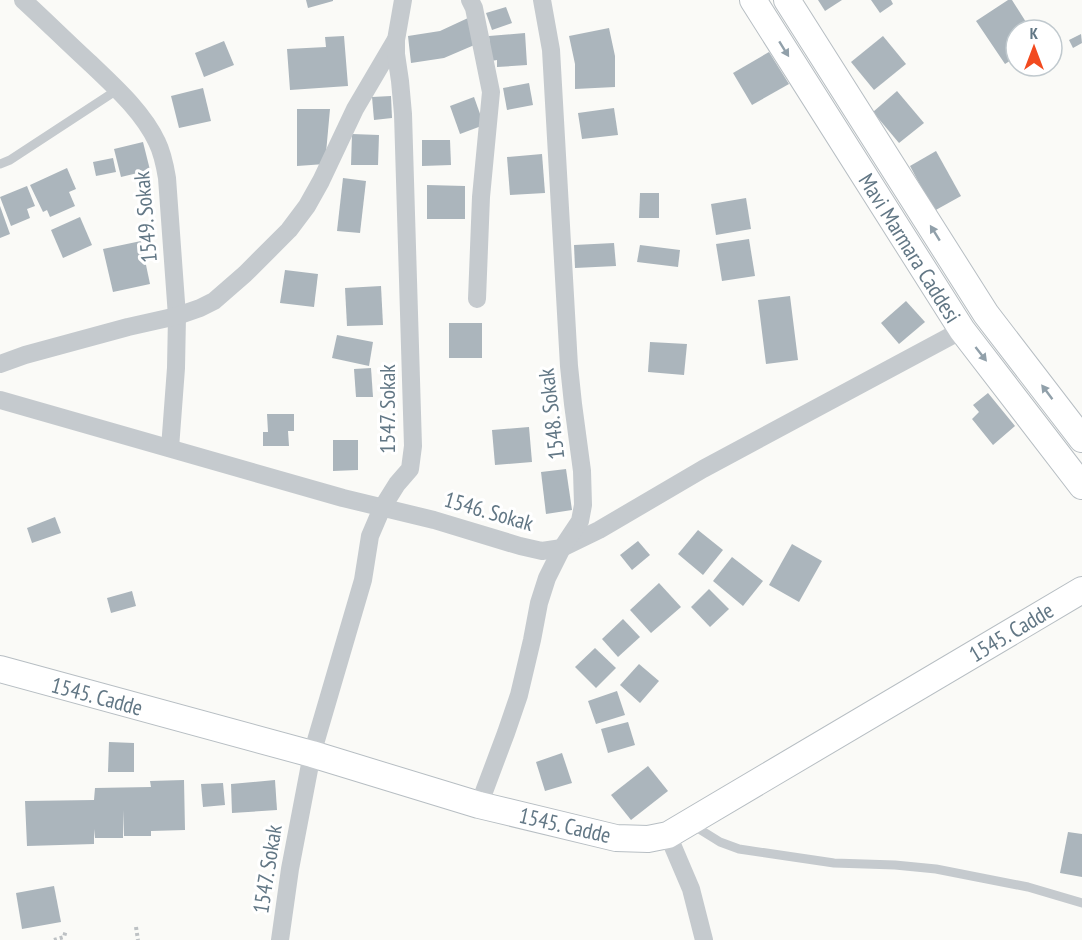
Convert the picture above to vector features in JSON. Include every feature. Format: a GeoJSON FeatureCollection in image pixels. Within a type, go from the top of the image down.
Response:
{"type":"FeatureCollection","features":[{"type":"Feature","properties":{"kind":"street","name":"1549. Sokak"},"geometry":{"type":"LineString","coordinates":[[23,0],[117,90],[147,125],[164,159],[177,316],[170,448]]}},
{"type":"Feature","properties":{"kind":"street","name":"1547. Sokak"},"geometry":{"type":"LineString","coordinates":[[280,940],[290,869],[312,754],[363,580],[370,536],[382,508],[397,484],[410,469],[413,446],[403,114],[396,54],[403,0]]}},
{"type":"Feature","properties":{"kind":"street"},"geometry":{"type":"LineString","coordinates":[[470,0],[474,8],[490,92],[481,197],[477,299]]}},
{"type":"Feature","properties":{"kind":"street","name":"1548. Sokak"},"geometry":{"type":"LineString","coordinates":[[478,805],[519,695],[539,603],[547,578],[562,548],[580,521],[583,505],[582,471],[569,366],[551,50],[542,0]]}},
{"type":"Feature","properties":{"kind":"street","name":"Mavi Marmara Caddesi"},"geometry":{"type":"LineString","coordinates":[[753,0],[962,330],[1082,486]]}},
{"type":"Feature","properties":{"kind":"street"},"geometry":{"type":"LineString","coordinates":[[787,0],[986,314],[1082,439]]}},
{"type":"Feature","properties":{"kind":"street"},"geometry":{"type":"LineString","coordinates":[[0,364],[45,349],[177,316],[214,301],[289,230],[307,206],[317,190],[355,109],[396,40]]}},
{"type":"Feature","properties":{"kind":"street","name":"1546. Sokak"},"geometry":{"type":"LineString","coordinates":[[0,400],[343,498],[434,520],[542,551],[562,548],[599,530],[703,469],[962,330]]}},
{"type":"Feature","properties":{"kind":"street","name":"1545. Cadde"},"geometry":{"type":"LineString","coordinates":[[0,669],[312,754],[478,805],[616,838],[648,839],[679,829],[1082,590]]}},
{"type":"Feature","properties":{"kind":"street"},"geometry":{"type":"LineString","coordinates":[[679,829],[704,940]]}},
{"type":"Feature","properties":{"kind":"lane"},"geometry":{"type":"LineString","coordinates":[[0,164],[117,90]]}},
{"type":"Feature","properties":{"kind":"lane"},"geometry":{"type":"LineString","coordinates":[[679,829],[739,849],[834,863],[936,869],[1028,887],[1082,903]]}},
{"type":"Feature","properties":{"kind":"path"},"geometry":{"type":"LineString","coordinates":[[136,927],[138,940]]}},
{"type":"Feature","properties":{"kind":"path"},"geometry":{"type":"LineString","coordinates":[[54,940],[64,937],[66,930]]}},
{"type":"Feature","properties":{"kind":"building"},"geometry":{"type":"Polygon","coordinates":[[[306,0],[333,0],[333,1],[308,8],[306,0]]]}},
{"type":"Feature","properties":{"kind":"building"},"geometry":{"type":"Polygon","coordinates":[[[818,0],[842,0],[825,11],[818,0]]]}},
{"type":"Feature","properties":{"kind":"building"},"geometry":{"type":"Polygon","coordinates":[[[871,0],[891,0],[893,4],[880,13],[871,0]]]}},
{"type":"Feature","properties":{"kind":"building"},"geometry":{"type":"Polygon","coordinates":[[[1008,0],[1012,0],[1023,18],[1004,18],[1004,63],[976,21],[1008,0]]]}},
{"type":"Feature","properties":{"kind":"building"},"geometry":{"type":"Polygon","coordinates":[[[506,7],[512,23],[492,30],[486,13],[506,7]]]}},
{"type":"Feature","properties":{"kind":"building"},"geometry":{"type":"Polygon","coordinates":[[[468,18],[479,43],[444,58],[411,63],[408,36],[440,31],[468,18]]]}},
{"type":"Feature","properties":{"kind":"building"},"geometry":{"type":"Polygon","coordinates":[[[609,28],[615,56],[615,87],[575,89],[575,64],[569,36],[609,28]]]}},
{"type":"Feature","properties":{"kind":"building"},"geometry":{"type":"Polygon","coordinates":[[[525,33],[527,65],[497,67],[497,60],[491,61],[489,36],[525,33]]]}},
{"type":"Feature","properties":{"kind":"building"},"geometry":{"type":"Polygon","coordinates":[[[1081,34],[1082,43],[1073,48],[1069,40],[1081,34]]]}},
{"type":"Feature","properties":{"kind":"building"},"geometry":{"type":"Polygon","coordinates":[[[344,36],[348,86],[290,90],[287,49],[326,47],[325,37],[344,36]]]}},
{"type":"Feature","properties":{"kind":"building"},"geometry":{"type":"Polygon","coordinates":[[[883,36],[906,64],[874,90],[851,62],[883,36]]]}},
{"type":"Feature","properties":{"kind":"building"},"geometry":{"type":"Polygon","coordinates":[[[224,41],[234,65],[204,77],[195,53],[224,41]]]}},
{"type":"Feature","properties":{"kind":"building"},"geometry":{"type":"Polygon","coordinates":[[[769,52],[789,84],[752,105],[733,73],[769,52]]]}},
{"type":"Feature","properties":{"kind":"building"},"geometry":{"type":"Polygon","coordinates":[[[529,83],[533,105],[507,110],[503,88],[529,83]]]}},
{"type":"Feature","properties":{"kind":"building"},"geometry":{"type":"Polygon","coordinates":[[[203,88],[211,121],[179,128],[171,96],[203,88]]]}},
{"type":"Feature","properties":{"kind":"building"},"geometry":{"type":"Polygon","coordinates":[[[897,91],[924,123],[899,143],[873,112],[897,91]]]}},
{"type":"Feature","properties":{"kind":"building"},"geometry":{"type":"Polygon","coordinates":[[[391,96],[392,118],[374,120],[372,97],[391,96]]]}},
{"type":"Feature","properties":{"kind":"building"},"geometry":{"type":"Polygon","coordinates":[[[474,97],[484,125],[460,134],[450,106],[474,97]]]}},
{"type":"Feature","properties":{"kind":"building"},"geometry":{"type":"Polygon","coordinates":[[[614,108],[618,135],[582,139],[578,113],[614,108]]]}},
{"type":"Feature","properties":{"kind":"building"},"geometry":{"type":"Polygon","coordinates":[[[297,109],[330,109],[325,164],[297,166],[297,109]]]}},
{"type":"Feature","properties":{"kind":"building"},"geometry":{"type":"Polygon","coordinates":[[[352,134],[379,135],[378,165],[351,165],[352,134]]]}},
{"type":"Feature","properties":{"kind":"building"},"geometry":{"type":"Polygon","coordinates":[[[422,140],[450,140],[451,165],[422,166],[422,140]]]}},
{"type":"Feature","properties":{"kind":"building"},"geometry":{"type":"Polygon","coordinates":[[[143,142],[150,170],[121,177],[114,149],[143,142]]]}},
{"type":"Feature","properties":{"kind":"building"},"geometry":{"type":"Polygon","coordinates":[[[936,151],[961,196],[934,211],[910,166],[936,151]]]}},
{"type":"Feature","properties":{"kind":"building"},"geometry":{"type":"Polygon","coordinates":[[[542,154],[545,193],[510,195],[507,157],[542,154]]]}},
{"type":"Feature","properties":{"kind":"building"},"geometry":{"type":"Polygon","coordinates":[[[113,158],[116,172],[96,176],[93,162],[113,158]]]}},
{"type":"Feature","properties":{"kind":"building"},"geometry":{"type":"Polygon","coordinates":[[[67,168],[76,189],[69,192],[75,206],[50,217],[47,210],[43,212],[30,185],[67,168]]]}},
{"type":"Feature","properties":{"kind":"building"},"geometry":{"type":"Polygon","coordinates":[[[343,178],[366,181],[360,233],[337,231],[343,178]]]}},
{"type":"Feature","properties":{"kind":"building"},"geometry":{"type":"Polygon","coordinates":[[[427,185],[465,186],[465,219],[427,219],[427,185]]]}},
{"type":"Feature","properties":{"kind":"building"},"geometry":{"type":"Polygon","coordinates":[[[27,186],[35,206],[27,209],[30,218],[11,226],[0,197],[27,186]]]}},
{"type":"Feature","properties":{"kind":"building"},"geometry":{"type":"Polygon","coordinates":[[[640,193],[659,193],[659,218],[639,218],[640,193]]]}},
{"type":"Feature","properties":{"kind":"building"},"geometry":{"type":"Polygon","coordinates":[[[746,198],[751,229],[716,235],[711,204],[746,198]]]}},
{"type":"Feature","properties":{"kind":"building"},"geometry":{"type":"Polygon","coordinates":[[[0,206],[10,234],[0,238],[0,206]]]}},
{"type":"Feature","properties":{"kind":"building"},"geometry":{"type":"Polygon","coordinates":[[[80,217],[92,245],[63,258],[51,230],[80,217]]]}},
{"type":"Feature","properties":{"kind":"building"},"geometry":{"type":"Polygon","coordinates":[[[749,239],[755,276],[722,281],[716,244],[749,239]]]}},
{"type":"Feature","properties":{"kind":"building"},"geometry":{"type":"Polygon","coordinates":[[[141,241],[150,284],[113,292],[103,249],[141,241]]]}},
{"type":"Feature","properties":{"kind":"building"},"geometry":{"type":"Polygon","coordinates":[[[614,243],[616,266],[575,268],[574,245],[614,243]]]}},
{"type":"Feature","properties":{"kind":"building"},"geometry":{"type":"Polygon","coordinates":[[[640,245],[680,250],[678,267],[637,262],[640,245]]]}},
{"type":"Feature","properties":{"kind":"building"},"geometry":{"type":"Polygon","coordinates":[[[285,270],[318,274],[314,307],[280,303],[285,270]]]}},
{"type":"Feature","properties":{"kind":"building"},"geometry":{"type":"Polygon","coordinates":[[[381,286],[383,325],[347,326],[345,288],[381,286]]]}},
{"type":"Feature","properties":{"kind":"building"},"geometry":{"type":"Polygon","coordinates":[[[790,296],[798,360],[766,364],[758,300],[790,296]]]}},
{"type":"Feature","properties":{"kind":"building"},"geometry":{"type":"Polygon","coordinates":[[[906,301],[925,322],[899,344],[881,323],[906,301]]]}},
{"type":"Feature","properties":{"kind":"building"},"geometry":{"type":"Polygon","coordinates":[[[449,323],[482,323],[482,358],[449,358],[449,323]]]}},
{"type":"Feature","properties":{"kind":"building"},"geometry":{"type":"Polygon","coordinates":[[[337,335],[373,342],[369,366],[332,358],[337,335]]]}},
{"type":"Feature","properties":{"kind":"building"},"geometry":{"type":"Polygon","coordinates":[[[650,342],[687,344],[684,375],[648,372],[650,342]]]}},
{"type":"Feature","properties":{"kind":"building"},"geometry":{"type":"Polygon","coordinates":[[[371,368],[373,397],[356,397],[354,369],[371,368]]]}},
{"type":"Feature","properties":{"kind":"building"},"geometry":{"type":"Polygon","coordinates":[[[988,393],[1015,426],[993,445],[972,419],[979,412],[973,405],[988,393]]]}},
{"type":"Feature","properties":{"kind":"building"},"geometry":{"type":"Polygon","coordinates":[[[267,414],[294,414],[294,431],[288,431],[289,446],[263,446],[263,432],[268,432],[267,414]]]}},
{"type":"Feature","properties":{"kind":"building"},"geometry":{"type":"Polygon","coordinates":[[[529,427],[532,462],[495,465],[492,430],[529,427]]]}},
{"type":"Feature","properties":{"kind":"building"},"geometry":{"type":"Polygon","coordinates":[[[333,440],[358,440],[358,470],[333,471],[333,440]]]}},
{"type":"Feature","properties":{"kind":"building"},"geometry":{"type":"Polygon","coordinates":[[[566,469],[572,510],[546,514],[541,472],[566,469]]]}},
{"type":"Feature","properties":{"kind":"building"},"geometry":{"type":"Polygon","coordinates":[[[55,517],[61,533],[32,543],[27,528],[55,517]]]}},
{"type":"Feature","properties":{"kind":"building"},"geometry":{"type":"Polygon","coordinates":[[[698,530],[723,550],[703,575],[678,554],[698,530]]]}},
{"type":"Feature","properties":{"kind":"building"},"geometry":{"type":"Polygon","coordinates":[[[638,541],[650,555],[632,570],[620,555],[638,541]]]}},
{"type":"Feature","properties":{"kind":"building"},"geometry":{"type":"Polygon","coordinates":[[[792,544],[822,561],[799,602],[769,585],[792,544]]]}},
{"type":"Feature","properties":{"kind":"building"},"geometry":{"type":"Polygon","coordinates":[[[732,557],[763,581],[743,606],[713,581],[732,557]]]}},
{"type":"Feature","properties":{"kind":"building"},"geometry":{"type":"Polygon","coordinates":[[[659,583],[681,607],[651,633],[630,610],[659,583]]]}},
{"type":"Feature","properties":{"kind":"building"},"geometry":{"type":"Polygon","coordinates":[[[709,589],[729,609],[710,627],[691,607],[709,589]]]}},
{"type":"Feature","properties":{"kind":"building"},"geometry":{"type":"Polygon","coordinates":[[[132,591],[136,606],[111,613],[107,598],[132,591]]]}},
{"type":"Feature","properties":{"kind":"building"},"geometry":{"type":"Polygon","coordinates":[[[623,619],[640,637],[618,657],[602,639],[623,619]]]}},
{"type":"Feature","properties":{"kind":"building"},"geometry":{"type":"Polygon","coordinates":[[[595,648],[616,668],[596,688],[575,667],[595,648]]]}},
{"type":"Feature","properties":{"kind":"building"},"geometry":{"type":"Polygon","coordinates":[[[639,664],[659,681],[640,703],[620,685],[639,664]]]}},
{"type":"Feature","properties":{"kind":"building"},"geometry":{"type":"Polygon","coordinates":[[[617,691],[625,715],[596,724],[588,701],[617,691]]]}},
{"type":"Feature","properties":{"kind":"building"},"geometry":{"type":"Polygon","coordinates":[[[628,722],[635,745],[608,753],[601,729],[628,722]]]}},
{"type":"Feature","properties":{"kind":"building"},"geometry":{"type":"Polygon","coordinates":[[[109,742],[134,743],[134,772],[108,772],[109,742]]]}},
{"type":"Feature","properties":{"kind":"building"},"geometry":{"type":"Polygon","coordinates":[[[562,753],[572,783],[545,791],[536,762],[562,753]]]}},
{"type":"Feature","properties":{"kind":"building"},"geometry":{"type":"Polygon","coordinates":[[[648,766],[668,791],[631,820],[611,795],[648,766]]]}},
{"type":"Feature","properties":{"kind":"building"},"geometry":{"type":"Polygon","coordinates":[[[184,780],[185,830],[151,831],[151,836],[124,836],[123,810],[123,838],[95,838],[94,829],[94,844],[27,846],[25,801],[94,800],[95,788],[151,787],[150,781],[184,780]]]}},
{"type":"Feature","properties":{"kind":"building"},"geometry":{"type":"Polygon","coordinates":[[[275,780],[277,810],[232,813],[231,784],[275,780]]]}},
{"type":"Feature","properties":{"kind":"building"},"geometry":{"type":"Polygon","coordinates":[[[223,783],[225,805],[203,807],[201,784],[223,783]]]}},
{"type":"Feature","properties":{"kind":"building"},"geometry":{"type":"Polygon","coordinates":[[[1068,832],[1082,834],[1082,877],[1060,873],[1068,832]]]}},
{"type":"Feature","properties":{"kind":"building"},"geometry":{"type":"Polygon","coordinates":[[[54,886],[61,922],[22,929],[16,893],[54,886]]]}}]}
